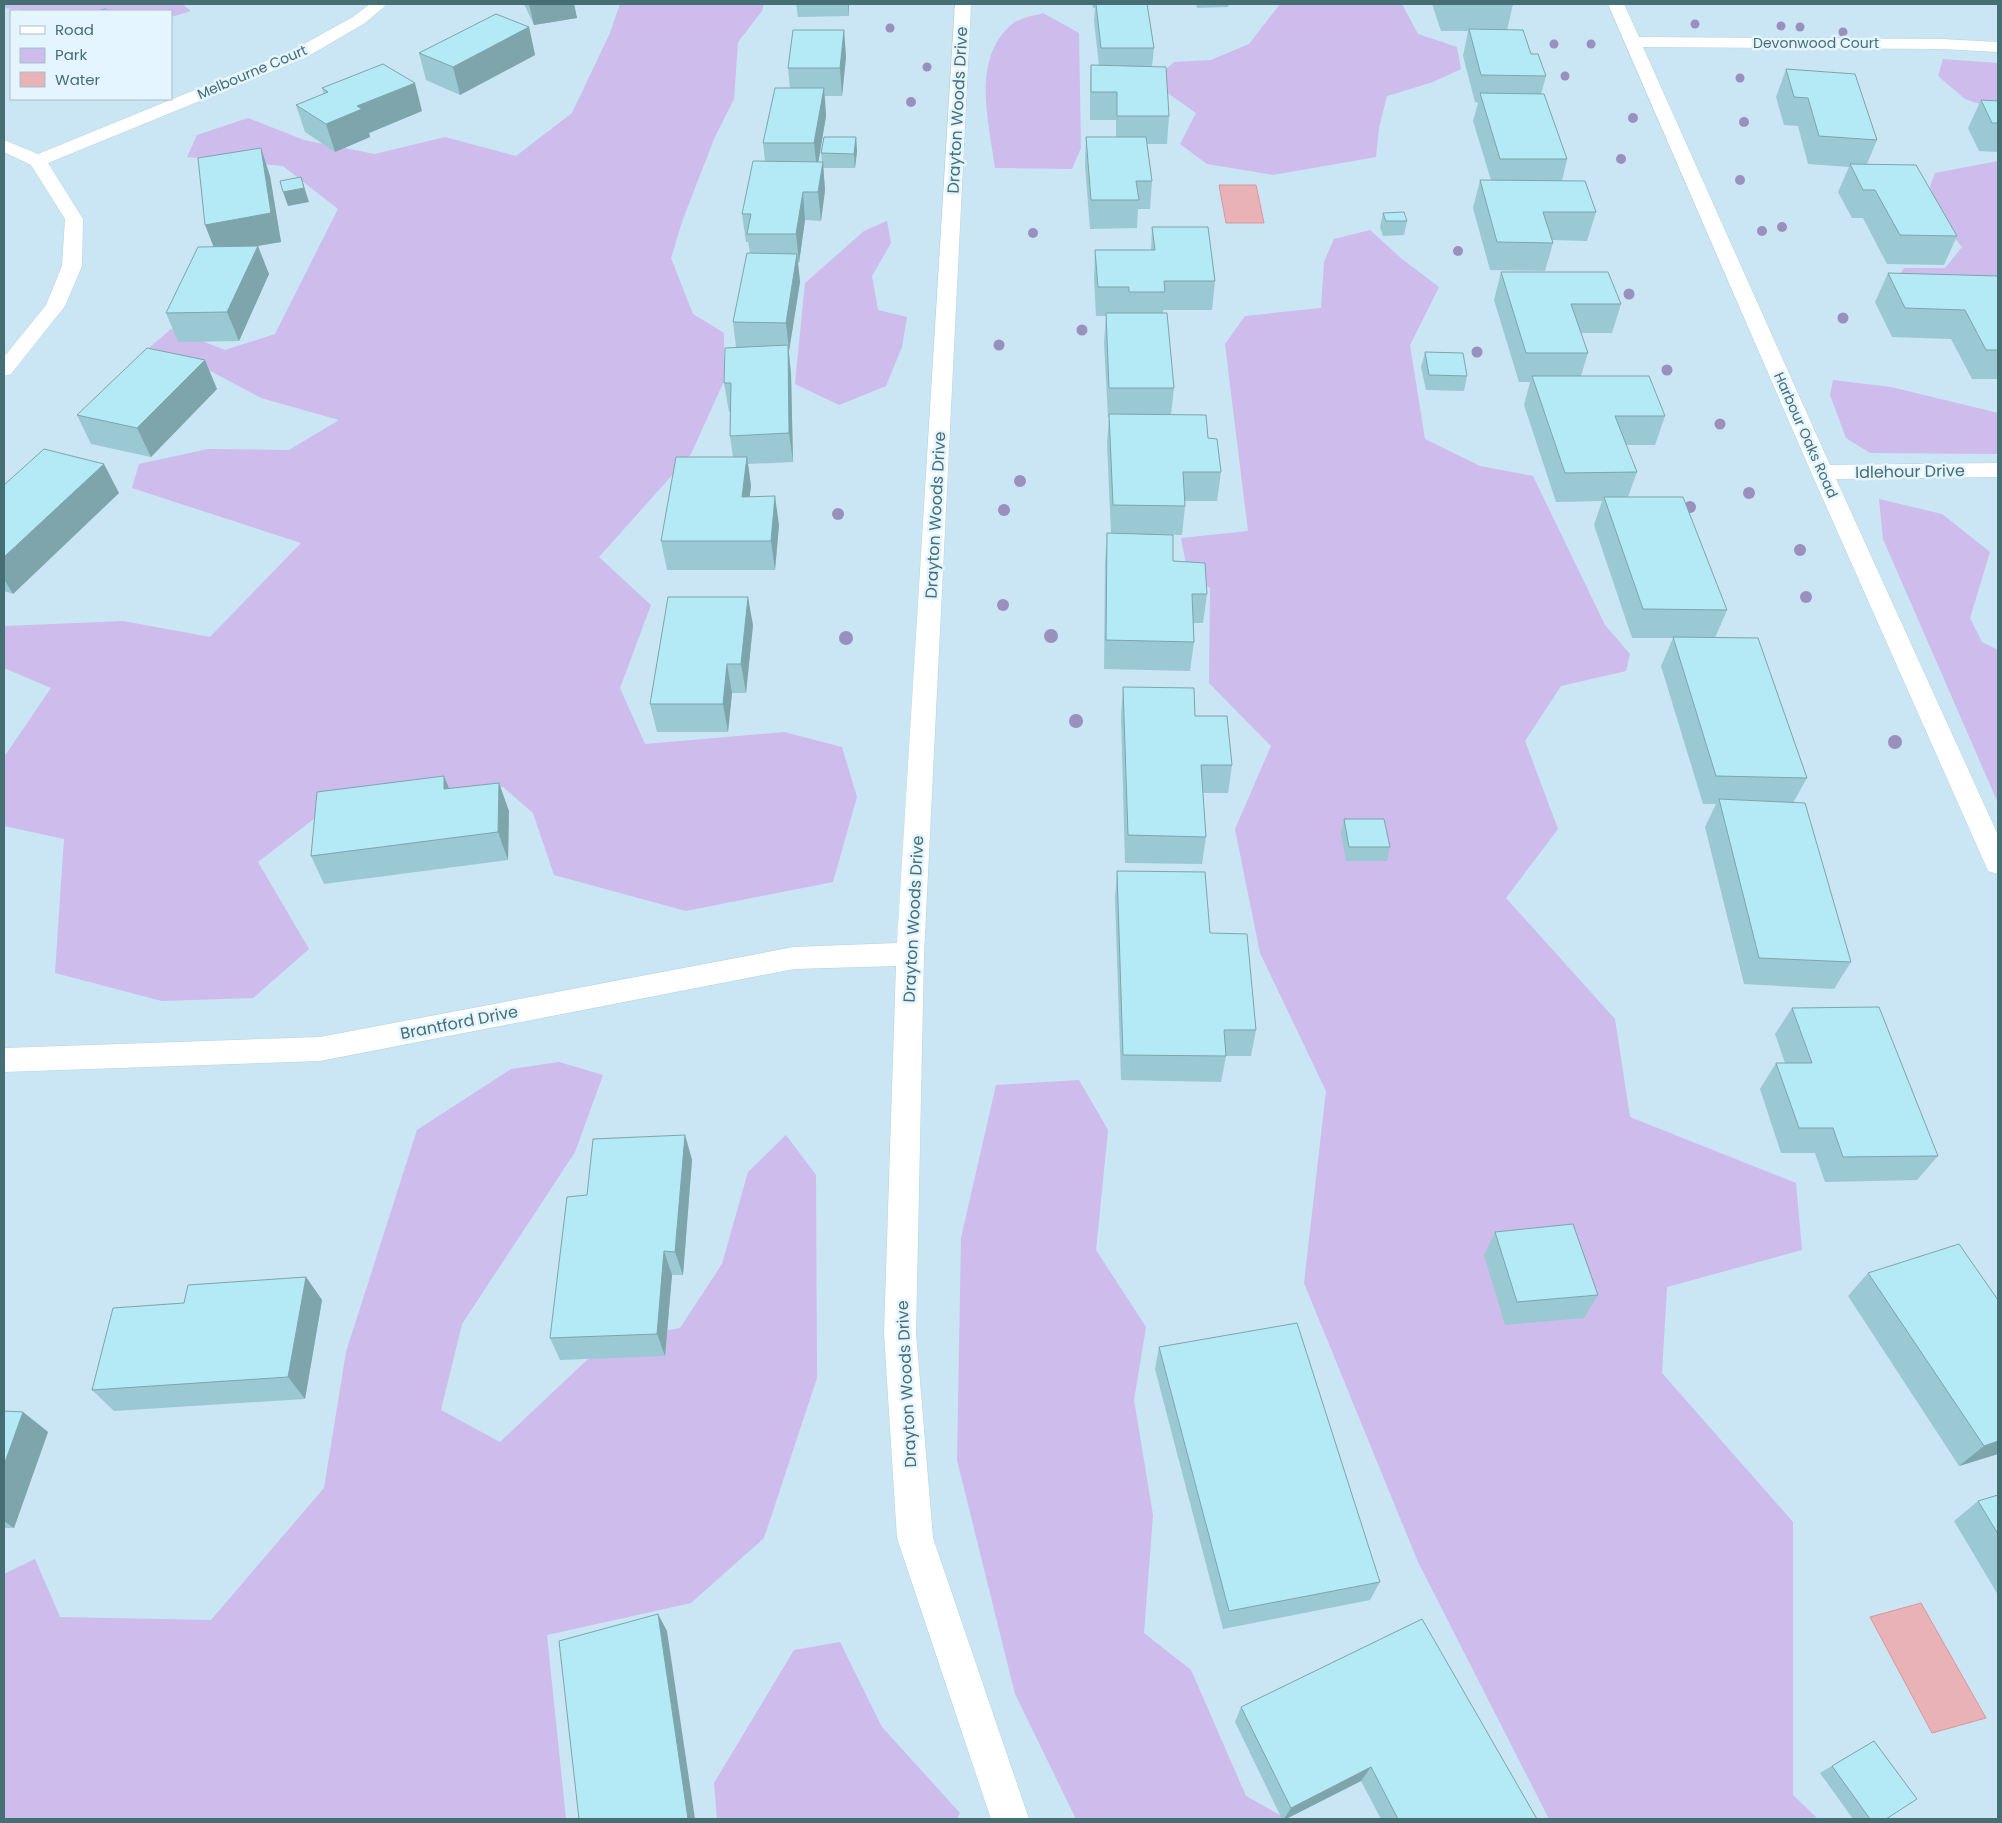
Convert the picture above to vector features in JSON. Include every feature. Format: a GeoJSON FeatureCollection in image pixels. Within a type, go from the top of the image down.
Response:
{"type":"FeatureCollection","features":[{"type":"Feature","properties":{"kind":"street","name":"Drayton Woods Drive"},"geometry":{"type":"LineString","coordinates":[[963,4],[910,954],[900,1333],[915,1538],[1010,1819]]}},
{"type":"Feature","properties":{"kind":"street","name":"Harbour Oaks Road"},"geometry":{"type":"LineString","coordinates":[[1616,4],[1822,472],[1998,864]]}},
{"type":"Feature","properties":{"kind":"street","name":"Melbourne Court"},"geometry":{"type":"LineString","coordinates":[[38,161],[299,54],[359,20],[377,6]]}},
{"type":"Feature","properties":{"kind":"street","name":"Devonwood Court"},"geometry":{"type":"LineString","coordinates":[[1633,42],[1942,44],[1998,47]]}},
{"type":"Feature","properties":{"kind":"street"},"geometry":{"type":"LineString","coordinates":[[4,145],[38,161],[74,219],[72,266],[55,306],[4,370]]}},
{"type":"Feature","properties":{"kind":"street","name":"Idlehour Drive"},"geometry":{"type":"LineString","coordinates":[[1822,472],[1998,470]]}},
{"type":"Feature","properties":{"kind":"street","name":"Brantford Drive"},"geometry":{"type":"LineString","coordinates":[[4,1060],[320,1049],[794,958],[910,954]]}},
{"type":"Feature","properties":{"kind":"shaded area"},"geometry":{"type":"Polygon","coordinates":[[[4,4],[1998,4],[1998,1819],[4,1819],[4,4]]]}},
{"type":"Feature","properties":{"kind":"green space"},"geometry":{"type":"Polygon","coordinates":[[[4,4],[182,4],[191,11],[172,17],[172,10],[25,10],[4,8],[4,4]]]}},
{"type":"Feature","properties":{"kind":"green space"},"geometry":{"type":"Polygon","coordinates":[[[620,4],[764,4],[762,11],[738,42],[734,99],[714,139],[683,219],[671,258],[693,314],[724,333],[724,381],[691,454],[599,557],[651,605],[620,688],[645,744],[784,732],[842,747],[857,797],[833,882],[686,911],[554,875],[533,813],[503,787],[337,801],[258,862],[309,949],[253,998],[162,1001],[55,973],[64,839],[4,826],[4,757],[51,688],[4,668],[5,626],[123,621],[210,637],[301,543],[132,488],[139,464],[208,449],[289,450],[339,420],[261,398],[203,367],[149,348],[171,329],[225,350],[275,334],[338,209],[283,166],[187,157],[197,135],[248,118],[304,140],[375,154],[445,137],[516,156],[572,113],[610,33],[620,4]]]}},
{"type":"Feature","properties":{"kind":"green space"},"geometry":{"type":"Polygon","coordinates":[[[1280,4],[1402,4],[1418,34],[1457,47],[1461,69],[1433,82],[1387,96],[1379,128],[1376,157],[1273,175],[1207,164],[1180,144],[1196,113],[1152,82],[1174,62],[1211,60],[1249,44],[1280,4]]]}},
{"type":"Feature","properties":{"kind":"green space"},"geometry":{"type":"Polygon","coordinates":[[[1043,13],[1079,33],[1081,148],[1072,169],[995,168],[986,92],[987,73],[991,56],[999,39],[1011,25],[1022,19],[1043,13]]]}},
{"type":"Feature","properties":{"kind":"green space"},"geometry":{"type":"Polygon","coordinates":[[[1943,59],[1998,63],[1998,110],[1965,99],[1938,76],[1943,59]]]}},
{"type":"Feature","properties":{"kind":"green space"},"geometry":{"type":"Polygon","coordinates":[[[1998,161],[1998,308],[1889,293],[1904,268],[1945,268],[1962,247],[1925,201],[1935,173],[1998,161]]]}},
{"type":"Feature","properties":{"kind":"green space"},"geometry":{"type":"Polygon","coordinates":[[[887,221],[891,243],[872,276],[878,310],[907,317],[902,347],[886,386],[839,405],[795,384],[805,283],[864,231],[887,221]]]}},
{"type":"Feature","properties":{"kind":"green space"},"geometry":{"type":"Polygon","coordinates":[[[1370,230],[1402,259],[1439,287],[1410,345],[1425,439],[1480,466],[1533,476],[1605,625],[1630,654],[1626,671],[1561,686],[1525,741],[1558,829],[1506,898],[1615,1019],[1630,1117],[1796,1183],[1802,1250],[1667,1287],[1662,1373],[1793,1522],[1793,1795],[1818,1819],[1549,1819],[1418,1562],[1304,1283],[1326,1091],[1260,953],[1235,829],[1271,746],[1209,683],[1210,588],[1187,570],[1181,538],[1248,531],[1225,344],[1245,316],[1321,308],[1324,262],[1334,239],[1370,230]]]}},
{"type":"Feature","properties":{"kind":"green space"},"geometry":{"type":"Polygon","coordinates":[[[1833,380],[1891,387],[1998,413],[1998,454],[1870,453],[1846,438],[1830,395],[1833,380]]]}},
{"type":"Feature","properties":{"kind":"green space"},"geometry":{"type":"Polygon","coordinates":[[[1879,499],[1942,514],[1990,552],[1970,618],[1982,642],[1998,650],[1998,803],[1883,539],[1879,499]]]}},
{"type":"Feature","properties":{"kind":"green space"},"geometry":{"type":"Polygon","coordinates":[[[559,1062],[603,1075],[575,1152],[462,1324],[441,1410],[500,1442],[607,1341],[680,1328],[722,1264],[748,1172],[786,1135],[816,1175],[817,1378],[764,1538],[691,1603],[547,1635],[566,1819],[4,1819],[4,1574],[35,1559],[60,1617],[211,1620],[324,1488],[346,1352],[417,1130],[511,1069],[559,1062]]]}},
{"type":"Feature","properties":{"kind":"green space"},"geometry":{"type":"Polygon","coordinates":[[[1079,1080],[1108,1130],[1096,1250],[1146,1327],[1134,1400],[1153,1515],[1144,1633],[1191,1670],[1246,1796],[1287,1819],[1076,1819],[1015,1694],[957,1460],[961,1238],[996,1085],[1079,1080]]]}},
{"type":"Feature","properties":{"kind":"green space"},"geometry":{"type":"Polygon","coordinates":[[[840,1642],[882,1727],[960,1813],[957,1819],[717,1819],[714,1783],[794,1650],[840,1642]]]}},
{"type":"Feature","properties":{"kind":"water"},"geometry":{"type":"Polygon","coordinates":[[[1219,185],[1256,185],[1264,223],[1226,223],[1219,185]]]}},
{"type":"Feature","properties":{"kind":"water"},"geometry":{"type":"Polygon","coordinates":[[[1921,1603],[1986,1718],[1932,1733],[1870,1617],[1921,1603]]]}},
{"type":"Feature","properties":{"kind":"building"},"geometry":{"type":"Polygon","coordinates":[[[1096,4],[1147,4],[1154,48],[1101,48],[1096,4]]]}},
{"type":"Feature","properties":{"kind":"building"},"geometry":{"type":"Polygon","coordinates":[[[496,14],[529,27],[453,67],[419,53],[496,14]]]}},
{"type":"Feature","properties":{"kind":"building"},"geometry":{"type":"Polygon","coordinates":[[[1469,29],[1523,30],[1531,54],[1538,54],[1546,76],[1481,75],[1469,29]]]}},
{"type":"Feature","properties":{"kind":"building"},"geometry":{"type":"Polygon","coordinates":[[[793,30],[844,30],[840,68],[788,68],[793,30]]]}},
{"type":"Feature","properties":{"kind":"building"},"geometry":{"type":"Polygon","coordinates":[[[383,64],[415,83],[357,106],[362,109],[326,124],[296,105],[328,92],[322,88],[383,64]]]}},
{"type":"Feature","properties":{"kind":"building"},"geometry":{"type":"Polygon","coordinates":[[[1091,65],[1166,67],[1169,116],[1117,116],[1117,92],[1091,92],[1091,65]]]}},
{"type":"Feature","properties":{"kind":"building"},"geometry":{"type":"Polygon","coordinates":[[[1786,69],[1855,74],[1877,140],[1819,136],[1808,98],[1794,97],[1786,69]]]}},
{"type":"Feature","properties":{"kind":"building"},"geometry":{"type":"Polygon","coordinates":[[[775,88],[824,88],[814,143],[763,143],[775,88]]]}},
{"type":"Feature","properties":{"kind":"building"},"geometry":{"type":"Polygon","coordinates":[[[1480,93],[1544,94],[1567,159],[1500,159],[1480,93]]]}},
{"type":"Feature","properties":{"kind":"building"},"geometry":{"type":"Polygon","coordinates":[[[1981,100],[1998,101],[1998,123],[1992,123],[1981,100]]]}},
{"type":"Feature","properties":{"kind":"building"},"geometry":{"type":"Polygon","coordinates":[[[824,137],[856,137],[854,154],[821,153],[824,137]]]}},
{"type":"Feature","properties":{"kind":"building"},"geometry":{"type":"Polygon","coordinates":[[[1086,137],[1146,137],[1152,181],[1136,181],[1139,200],[1091,200],[1086,137]]]}},
{"type":"Feature","properties":{"kind":"building"},"geometry":{"type":"Polygon","coordinates":[[[261,148],[271,213],[205,225],[198,158],[261,148]]]}},
{"type":"Feature","properties":{"kind":"building"},"geometry":{"type":"Polygon","coordinates":[[[753,161],[823,162],[818,192],[803,192],[796,234],[747,234],[751,214],[742,214],[753,161]]]}},
{"type":"Feature","properties":{"kind":"building"},"geometry":{"type":"Polygon","coordinates":[[[1850,164],[1916,165],[1957,236],[1900,235],[1875,190],[1863,190],[1850,164]]]}},
{"type":"Feature","properties":{"kind":"building"},"geometry":{"type":"Polygon","coordinates":[[[301,177],[304,188],[283,192],[280,181],[301,177]]]}},
{"type":"Feature","properties":{"kind":"building"},"geometry":{"type":"Polygon","coordinates":[[[1480,180],[1585,181],[1596,212],[1543,212],[1553,243],[1497,242],[1480,180]]]}},
{"type":"Feature","properties":{"kind":"building"},"geometry":{"type":"Polygon","coordinates":[[[1404,212],[1407,221],[1386,221],[1383,213],[1404,212]]]}},
{"type":"Feature","properties":{"kind":"building"},"geometry":{"type":"Polygon","coordinates":[[[1152,227],[1208,227],[1215,281],[1164,281],[1165,292],[1129,292],[1129,287],[1098,287],[1095,250],[1155,250],[1152,227]]]}},
{"type":"Feature","properties":{"kind":"building"},"geometry":{"type":"Polygon","coordinates":[[[258,246],[227,312],[166,313],[198,247],[258,246]]]}},
{"type":"Feature","properties":{"kind":"building"},"geometry":{"type":"Polygon","coordinates":[[[747,253],[797,254],[786,323],[733,322],[747,253]]]}},
{"type":"Feature","properties":{"kind":"building"},"geometry":{"type":"Polygon","coordinates":[[[1501,272],[1608,272],[1621,304],[1571,304],[1588,353],[1526,353],[1501,272]]]}},
{"type":"Feature","properties":{"kind":"building"},"geometry":{"type":"Polygon","coordinates":[[[1888,273],[1998,276],[1998,350],[1986,350],[1965,310],[1905,308],[1888,273]]]}},
{"type":"Feature","properties":{"kind":"building"},"geometry":{"type":"Polygon","coordinates":[[[1106,313],[1167,313],[1174,388],[1109,388],[1106,313]]]}},
{"type":"Feature","properties":{"kind":"building"},"geometry":{"type":"Polygon","coordinates":[[[788,345],[789,433],[730,436],[731,383],[724,383],[725,348],[788,345]]]}},
{"type":"Feature","properties":{"kind":"building"},"geometry":{"type":"Polygon","coordinates":[[[147,348],[205,360],[137,428],[77,415],[147,348]]]}},
{"type":"Feature","properties":{"kind":"building"},"geometry":{"type":"Polygon","coordinates":[[[1425,352],[1463,353],[1467,376],[1429,375],[1425,352]]]}},
{"type":"Feature","properties":{"kind":"building"},"geometry":{"type":"Polygon","coordinates":[[[1532,376],[1649,376],[1665,416],[1615,416],[1637,472],[1565,473],[1532,376]]]}},
{"type":"Feature","properties":{"kind":"building"},"geometry":{"type":"Polygon","coordinates":[[[1109,414],[1206,415],[1208,438],[1217,439],[1221,472],[1183,472],[1185,506],[1113,505],[1109,414]]]}},
{"type":"Feature","properties":{"kind":"building"},"geometry":{"type":"Polygon","coordinates":[[[44,449],[104,464],[4,557],[4,485],[44,449]]]}},
{"type":"Feature","properties":{"kind":"building"},"geometry":{"type":"Polygon","coordinates":[[[676,457],[747,457],[742,497],[775,496],[771,541],[661,541],[676,457]]]}},
{"type":"Feature","properties":{"kind":"building"},"geometry":{"type":"Polygon","coordinates":[[[1604,497],[1683,497],[1727,610],[1643,609],[1604,497]]]}},
{"type":"Feature","properties":{"kind":"building"},"geometry":{"type":"Polygon","coordinates":[[[1107,533],[1173,535],[1173,561],[1205,563],[1207,594],[1192,594],[1194,642],[1106,640],[1107,533]]]}},
{"type":"Feature","properties":{"kind":"building"},"geometry":{"type":"Polygon","coordinates":[[[668,597],[748,597],[741,664],[727,664],[723,704],[650,704],[668,597]]]}},
{"type":"Feature","properties":{"kind":"building"},"geometry":{"type":"Polygon","coordinates":[[[1673,637],[1758,638],[1807,778],[1716,776],[1673,637]]]}},
{"type":"Feature","properties":{"kind":"building"},"geometry":{"type":"Polygon","coordinates":[[[1123,687],[1194,688],[1195,716],[1227,716],[1232,765],[1201,765],[1206,837],[1128,835],[1123,687]]]}},
{"type":"Feature","properties":{"kind":"building"},"geometry":{"type":"Polygon","coordinates":[[[444,776],[444,789],[499,783],[498,832],[311,856],[317,792],[444,776]]]}},
{"type":"Feature","properties":{"kind":"building"},"geometry":{"type":"Polygon","coordinates":[[[1719,799],[1805,803],[1851,962],[1759,958],[1719,799]]]}},
{"type":"Feature","properties":{"kind":"building"},"geometry":{"type":"Polygon","coordinates":[[[1344,819],[1384,819],[1390,847],[1349,847],[1344,819]]]}},
{"type":"Feature","properties":{"kind":"building"},"geometry":{"type":"Polygon","coordinates":[[[1117,871],[1205,872],[1210,933],[1247,934],[1256,1030],[1224,1030],[1226,1056],[1123,1055],[1117,871]]]}},
{"type":"Feature","properties":{"kind":"building"},"geometry":{"type":"Polygon","coordinates":[[[1879,1007],[1938,1156],[1843,1157],[1833,1128],[1799,1128],[1776,1063],[1812,1063],[1792,1008],[1879,1007]]]}},
{"type":"Feature","properties":{"kind":"building"},"geometry":{"type":"Polygon","coordinates":[[[685,1135],[675,1252],[664,1251],[657,1334],[550,1338],[567,1197],[587,1195],[593,1139],[685,1135]]]}},
{"type":"Feature","properties":{"kind":"building"},"geometry":{"type":"Polygon","coordinates":[[[1573,1224],[1598,1295],[1517,1302],[1495,1232],[1573,1224]]]}},
{"type":"Feature","properties":{"kind":"building"},"geometry":{"type":"Polygon","coordinates":[[[1959,1244],[1998,1300],[1998,1441],[1984,1446],[1868,1273],[1959,1244]]]}},
{"type":"Feature","properties":{"kind":"building"},"geometry":{"type":"Polygon","coordinates":[[[306,1277],[288,1377],[92,1390],[113,1308],[184,1303],[188,1285],[306,1277]]]}},
{"type":"Feature","properties":{"kind":"building"},"geometry":{"type":"Polygon","coordinates":[[[1297,1323],[1380,1582],[1229,1611],[1159,1347],[1297,1323]]]}},
{"type":"Feature","properties":{"kind":"building"},"geometry":{"type":"Polygon","coordinates":[[[4,1411],[23,1412],[4,1465],[4,1411]]]}},
{"type":"Feature","properties":{"kind":"building"},"geometry":{"type":"Polygon","coordinates":[[[1998,1495],[1998,1534],[1978,1501],[1998,1495]]]}},
{"type":"Feature","properties":{"kind":"building"},"geometry":{"type":"Polygon","coordinates":[[[658,1614],[688,1819],[579,1819],[559,1641],[658,1614]]]}},
{"type":"Feature","properties":{"kind":"building"},"geometry":{"type":"Polygon","coordinates":[[[1422,1619],[1537,1819],[1398,1819],[1371,1767],[1291,1808],[1241,1707],[1422,1619]]]}},
{"type":"Feature","properties":{"kind":"building"},"geometry":{"type":"Polygon","coordinates":[[[1874,1741],[1917,1799],[1886,1819],[1870,1819],[1832,1766],[1874,1741]]]}}]}
